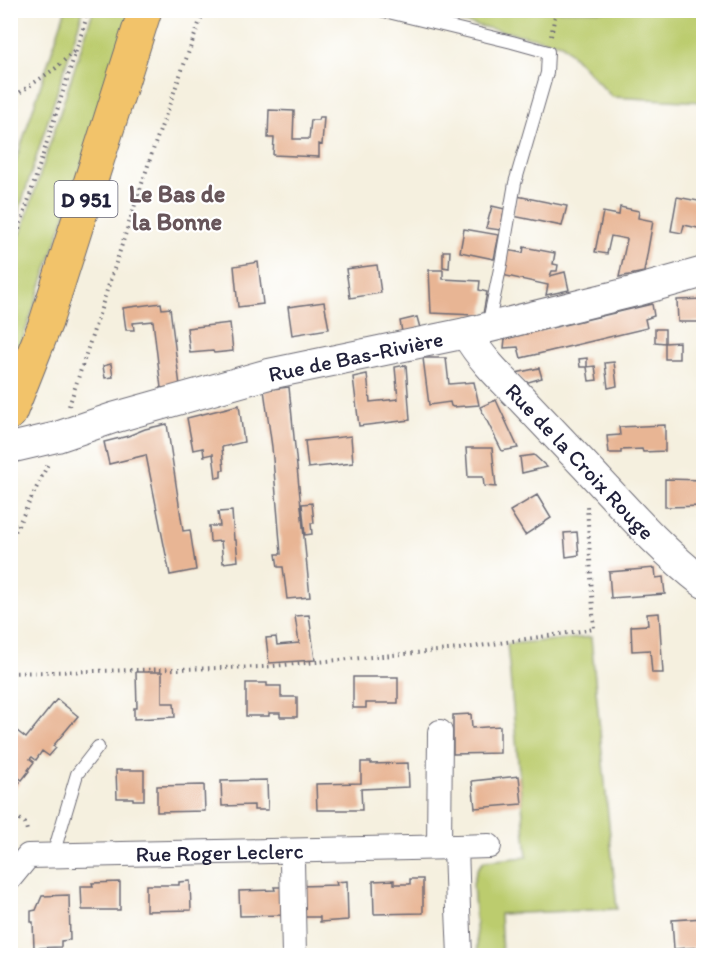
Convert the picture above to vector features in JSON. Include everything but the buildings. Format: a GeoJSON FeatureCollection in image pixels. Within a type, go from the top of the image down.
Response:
{"type":"FeatureCollection","features":[{"type":"Feature","properties":{"kind":"main road","name":"D 951"},"geometry":{"type":"LineString","coordinates":[[10,413],[46,322],[145,14]]}},
{"type":"Feature","properties":{"kind":"street","name":"Rue de Bas-Rivière"},"geometry":{"type":"LineString","coordinates":[[10,448],[57,437],[113,418],[269,374],[477,330],[704,272]]}},
{"type":"Feature","properties":{"kind":"street","name":"Rue de la Croix Rouge"},"geometry":{"type":"LineString","coordinates":[[477,330],[473,345],[490,367],[642,527],[683,567],[704,583]]}},
{"type":"Feature","properties":{"kind":"street"},"geometry":{"type":"LineString","coordinates":[[440,732],[448,847],[458,909],[460,956]]}},
{"type":"Feature","properties":{"kind":"street","name":"Rue Roger Leclerc"},"geometry":{"type":"LineString","coordinates":[[28,856],[489,846]]}},
{"type":"Feature","properties":{"kind":"street"},"geometry":{"type":"LineString","coordinates":[[291,851],[294,956]]}},
{"type":"Feature","properties":{"kind":"street"},"geometry":{"type":"LineString","coordinates":[[10,878],[28,856]]}},
{"type":"Feature","properties":{"kind":"lane"},"geometry":{"type":"LineString","coordinates":[[380,10],[548,52],[547,73],[514,183],[501,264],[477,330]]}},
{"type":"Feature","properties":{"kind":"lane"},"geometry":{"type":"LineString","coordinates":[[53,855],[77,774],[98,747]]}},
{"type":"Feature","properties":{"kind":"path"},"geometry":{"type":"LineString","coordinates":[[10,258],[89,10]]}},
{"type":"Feature","properties":{"kind":"path"},"geometry":{"type":"LineString","coordinates":[[10,542],[53,454],[155,144],[204,10]]}},
{"type":"Feature","properties":{"kind":"path"},"geometry":{"type":"LineString","coordinates":[[548,52],[556,10]]}},
{"type":"Feature","properties":{"kind":"path"},"geometry":{"type":"LineString","coordinates":[[10,99],[56,68],[76,49]]}},
{"type":"Feature","properties":{"kind":"path"},"geometry":{"type":"LineString","coordinates":[[10,673],[262,667],[459,649],[594,629],[585,465]]}},
{"type":"Feature","properties":{"kind":"path"},"geometry":{"type":"LineString","coordinates":[[10,812],[25,823],[30,841],[28,856]]}},
{"type":"Feature","properties":{"kind":"green space"},"geometry":{"type":"Polygon","coordinates":[[[65,11],[83,11],[11,236],[11,176],[65,11]]]}},
{"type":"Feature","properties":{"kind":"green space"},"geometry":{"type":"Polygon","coordinates":[[[93,11],[132,11],[11,373],[11,264],[93,11]]]}},
{"type":"Feature","properties":{"kind":"green space"},"geometry":{"type":"Polygon","coordinates":[[[410,11],[703,11],[703,102],[612,97],[562,44],[410,11]]]}},
{"type":"Feature","properties":{"kind":"green space"},"geometry":{"type":"Polygon","coordinates":[[[591,637],[617,909],[500,914],[502,955],[478,955],[473,884],[477,869],[484,861],[527,857],[507,644],[591,637]]]}},
{"type":"Feature","properties":{"kind":"district","name":"Le Bas de la Bonne"},"geometry":{"type":"Point","coordinates":[177,207]}}]}
